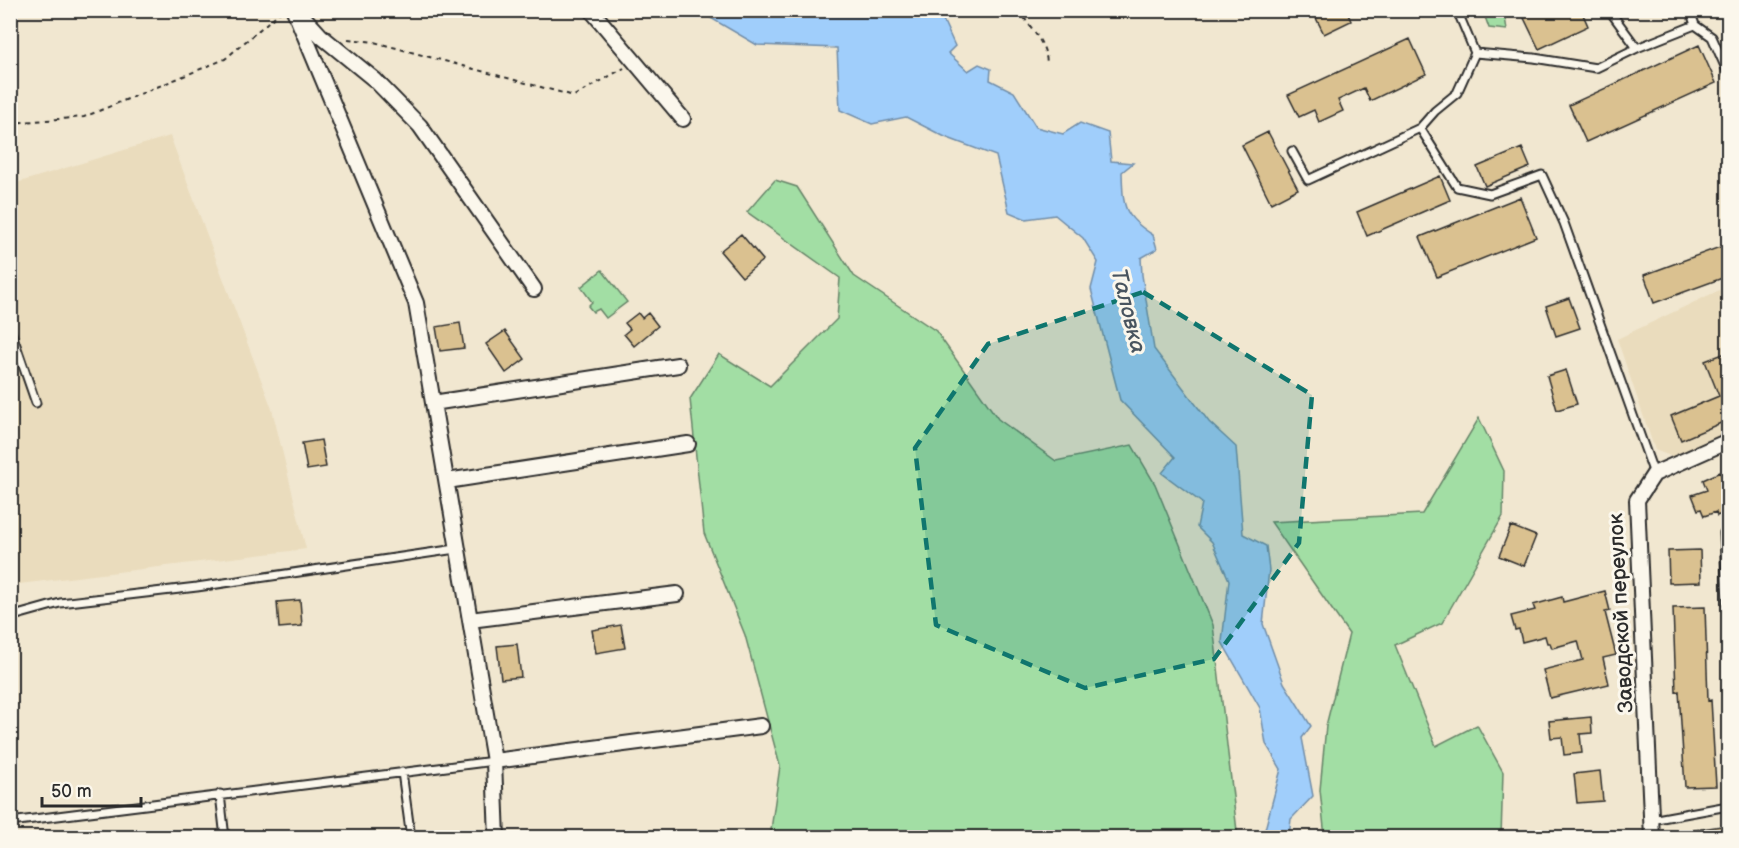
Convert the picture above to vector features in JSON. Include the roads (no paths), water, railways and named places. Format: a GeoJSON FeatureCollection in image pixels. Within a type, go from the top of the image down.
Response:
{"type":"FeatureCollection","features":[{"type":"Feature","properties":{"kind":"street"},"geometry":{"type":"LineString","coordinates":[[296,10],[321,36],[375,80],[420,126],[534,289]]}},
{"type":"Feature","properties":{"kind":"street"},"geometry":{"type":"LineString","coordinates":[[296,10],[416,303],[447,481],[456,549],[494,761],[498,837]]}},
{"type":"Feature","properties":{"kind":"street"},"geometry":{"type":"LineString","coordinates":[[591,10],[683,120]]}},
{"type":"Feature","properties":{"kind":"street"},"geometry":{"type":"LineString","coordinates":[[433,403],[678,365]]}},
{"type":"Feature","properties":{"kind":"street"},"geometry":{"type":"LineString","coordinates":[[1654,474],[1728,441]]}},
{"type":"Feature","properties":{"kind":"street"},"geometry":{"type":"LineString","coordinates":[[447,481],[688,444]]}},
{"type":"Feature","properties":{"kind":"street","name":"Заводской переулок"},"geometry":{"type":"LineString","coordinates":[[1652,837],[1637,500],[1654,474]]}},
{"type":"Feature","properties":{"kind":"street"},"geometry":{"type":"LineString","coordinates":[[470,620],[676,594]]}},
{"type":"Feature","properties":{"kind":"street"},"geometry":{"type":"LineString","coordinates":[[494,761],[761,726]]}},
{"type":"Feature","properties":{"kind":"lane"},"geometry":{"type":"LineString","coordinates":[[1292,151],[1308,180],[1420,128],[1435,111],[1457,93],[1475,53],[1457,10]]}},
{"type":"Feature","properties":{"kind":"lane"},"geometry":{"type":"LineString","coordinates":[[1609,10],[1637,48]]}},
{"type":"Feature","properties":{"kind":"lane"},"geometry":{"type":"LineString","coordinates":[[1690,10],[1695,25],[1712,37],[1728,73]]}},
{"type":"Feature","properties":{"kind":"lane"},"geometry":{"type":"LineString","coordinates":[[1475,53],[1534,58],[1596,68],[1637,48],[1695,25]]}},
{"type":"Feature","properties":{"kind":"lane"},"geometry":{"type":"LineString","coordinates":[[1420,128],[1457,188],[1490,194],[1542,175],[1564,223],[1654,474]]}},
{"type":"Feature","properties":{"kind":"lane"},"geometry":{"type":"LineString","coordinates":[[10,328],[36,403]]}},
{"type":"Feature","properties":{"kind":"lane"},"geometry":{"type":"LineString","coordinates":[[1728,531],[1724,533],[1728,626]]}},
{"type":"Feature","properties":{"kind":"lane"},"geometry":{"type":"LineString","coordinates":[[10,617],[60,603],[197,587],[456,549]]}},
{"type":"Feature","properties":{"kind":"lane"},"geometry":{"type":"LineString","coordinates":[[10,822],[494,761]]}},
{"type":"Feature","properties":{"kind":"lane"},"geometry":{"type":"LineString","coordinates":[[402,772],[411,837]]}},
{"type":"Feature","properties":{"kind":"lane"},"geometry":{"type":"LineString","coordinates":[[220,794],[225,837]]}},
{"type":"Feature","properties":{"kind":"lane"},"geometry":{"type":"LineString","coordinates":[[1651,820],[1728,806]]}},
{"type":"Feature","properties":{"kind":"water","name":"Таловка"},"geometry":{"type":"Polygon","coordinates":[[[706,11],[939,11],[955,46],[948,53],[968,71],[979,64],[991,69],[990,80],[1014,92],[1036,127],[1063,134],[1080,123],[1108,133],[1111,161],[1133,163],[1122,172],[1124,202],[1130,216],[1153,235],[1157,249],[1141,258],[1154,349],[1209,422],[1236,447],[1243,534],[1266,546],[1269,570],[1263,624],[1284,683],[1311,726],[1302,738],[1313,796],[1291,819],[1289,837],[1263,837],[1281,769],[1266,744],[1260,708],[1222,642],[1229,580],[1212,542],[1197,527],[1202,503],[1162,473],[1175,457],[1120,400],[1091,289],[1098,262],[1083,238],[1055,215],[1026,219],[1009,212],[996,156],[945,137],[906,117],[872,124],[840,110],[837,48],[757,45],[709,17],[706,11]]]}}]}
